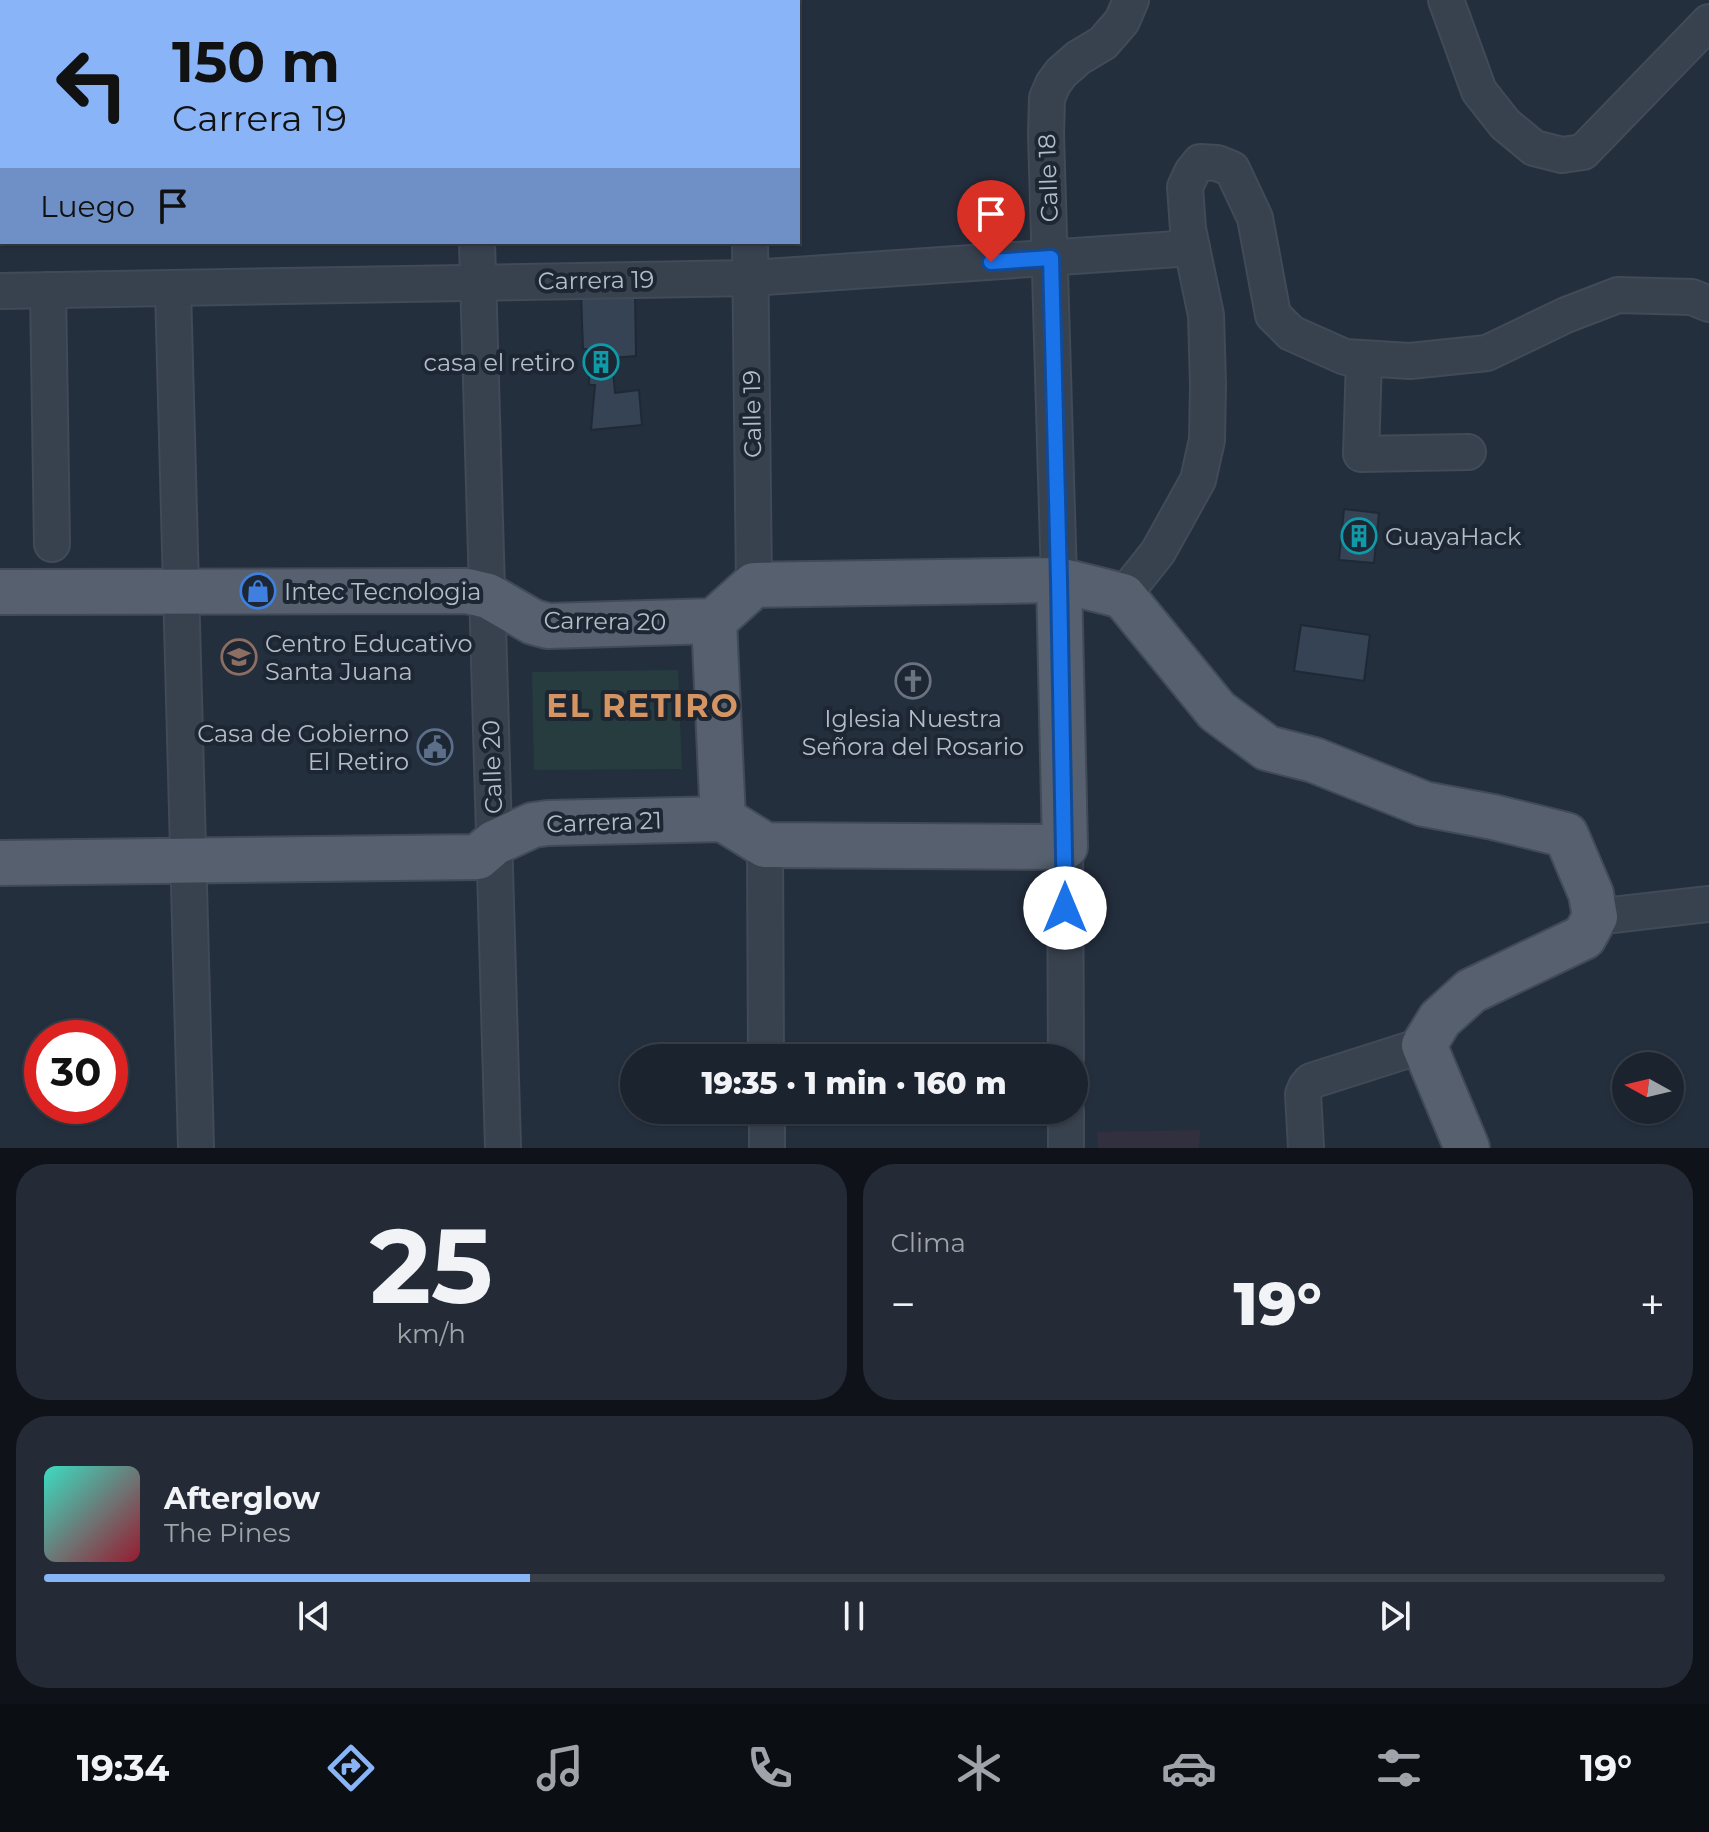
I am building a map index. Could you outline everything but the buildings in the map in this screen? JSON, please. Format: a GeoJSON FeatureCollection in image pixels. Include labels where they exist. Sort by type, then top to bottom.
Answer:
{"type":"FeatureCollection","features":[{"type":"Feature","properties":{"kind":"main road"},"geometry":{"type":"LineString","coordinates":[[1065,847],[765,845],[723,819],[714,621],[754,585],[1059,580],[1123,596],[1217,711],[1267,748],[1314,760],[1424,804],[1566,835],[1591,894],[1595,917],[1584,937],[1471,991],[1440,1019],[1424,1045],[1467,1148]]}},
{"type":"Feature","properties":{"kind":"main road","name":"Calle 18"},"geometry":{"type":"LineString","coordinates":[[1059,580],[1065,847]]}},
{"type":"Feature","properties":{"kind":"main road","name":"Carrera 20"},"geometry":{"type":"LineString","coordinates":[[0,592],[467,591],[488,596],[533,622],[548,626],[714,621]]}},
{"type":"Feature","properties":{"kind":"main road","name":"Carrera 21"},"geometry":{"type":"LineString","coordinates":[[0,863],[478,857],[494,843],[533,825],[723,819]]}},
{"type":"Feature","properties":{"kind":"street","name":"Calle 18"},"geometry":{"type":"LineString","coordinates":[[1059,580],[1047,98],[1061,73],[1103,43],[1122,21],[1131,0]]}},
{"type":"Feature","properties":{"kind":"street"},"geometry":{"type":"LineString","coordinates":[[1446,0],[1479,91],[1505,124],[1534,148],[1562,155],[1583,152],[1709,22]]}},
{"type":"Feature","properties":{"kind":"street"},"geometry":{"type":"LineString","coordinates":[[1699,0],[1709,6]]}},
{"type":"Feature","properties":{"kind":"street"},"geometry":{"type":"LineString","coordinates":[[1123,596],[1158,552],[1198,480],[1207,440],[1206,315],[1188,229],[1185,187],[1200,162],[1217,163],[1232,169],[1255,218],[1273,315],[1291,333],[1345,357],[1410,361],[1487,353],[1566,315],[1618,295],[1692,297],[1709,304]]}},
{"type":"Feature","properties":{"kind":"street","name":"Calle 20"},"geometry":{"type":"LineString","coordinates":[[477,244],[503,1148]]}},
{"type":"Feature","properties":{"kind":"street","name":"Calle 19"},"geometry":{"type":"LineString","coordinates":[[750,244],[754,585]]}},
{"type":"Feature","properties":{"kind":"street","name":"Carrera 19"},"geometry":{"type":"LineString","coordinates":[[0,291],[751,278],[1192,248]]}},
{"type":"Feature","properties":{"kind":"street"},"geometry":{"type":"LineString","coordinates":[[173,288],[196,1148]]}},
{"type":"Feature","properties":{"kind":"street"},"geometry":{"type":"LineString","coordinates":[[48,290],[52,544]]}},
{"type":"Feature","properties":{"kind":"street"},"geometry":{"type":"LineString","coordinates":[[1364,359],[1361,454],[1468,452]]}},
{"type":"Feature","properties":{"kind":"street"},"geometry":{"type":"LineString","coordinates":[[765,845],[766,1044]]}},
{"type":"Feature","properties":{"kind":"street","name":"Calle 18"},"geometry":{"type":"LineString","coordinates":[[1065,847],[1066,1044]]}},
{"type":"Feature","properties":{"kind":"street"},"geometry":{"type":"LineString","coordinates":[[1595,917],[1709,904]]}},
{"type":"Feature","properties":{"kind":"street"},"geometry":{"type":"LineString","coordinates":[[1306,1148],[1303,1094],[1311,1081],[1424,1045]]}},
{"type":"Feature","properties":{"kind":"street"},"geometry":{"type":"LineString","coordinates":[[767,1124],[767,1148]]}},
{"type":"Feature","properties":{"kind":"street"},"geometry":{"type":"LineString","coordinates":[[1066,1124],[1066,1148]]}},
{"type":"Feature","properties":{"kind":"shaded area"},"geometry":{"type":"Polygon","coordinates":[[[1200,1130],[1199,1148],[1098,1148],[1097,1132],[1200,1130]]]}},
{"type":"Feature","properties":{"kind":"green space"},"geometry":{"type":"Polygon","coordinates":[[[678,670],[682,769],[534,770],[532,672],[678,670]]]}},
{"type":"Feature","properties":{"kind":"place","name":"casa el retiro"},"geometry":{"type":"Point","coordinates":[601,362]}},
{"type":"Feature","properties":{"kind":"place","name":"GuayaHack"},"geometry":{"type":"Point","coordinates":[1359,536]}},
{"type":"Feature","properties":{"kind":"place","name":"Intec Tecnologia"},"geometry":{"type":"Point","coordinates":[258,591]}},
{"type":"Feature","properties":{"kind":"place","name":"Centro Educativo Santa Juana"},"geometry":{"type":"Point","coordinates":[239,657]}},
{"type":"Feature","properties":{"kind":"place","name":"Iglesia Nuestra Señora del Rosario"},"geometry":{"type":"Point","coordinates":[913,681]}},
{"type":"Feature","properties":{"kind":"place","name":"Casa de Gobierno El Retiro"},"geometry":{"type":"Point","coordinates":[435,747]}},
{"type":"Feature","properties":{"kind":"district","name":"EL RETIRO"},"geometry":{"type":"Point","coordinates":[643,705]}},
{"type":"Feature","properties":{"kind":"route"},"geometry":{"type":"LineString","coordinates":[[991,262],[1051,258],[1065,908]]}}]}
